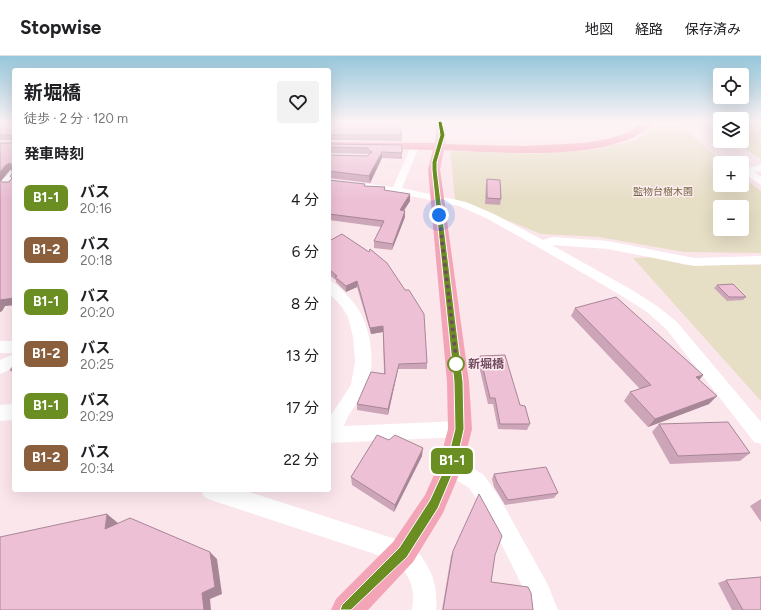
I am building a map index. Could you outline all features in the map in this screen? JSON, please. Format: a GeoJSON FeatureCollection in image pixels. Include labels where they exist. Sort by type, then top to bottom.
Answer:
{"type":"FeatureCollection","features":[{"type":"Feature","properties":{"kind":"main road"},"geometry":{"type":"LineString","coordinates":[[347,610],[403,552],[434,504],[451,465],[460,429],[458,382],[434,170],[439,148]]}},
{"type":"Feature","properties":{"kind":"main road"},"geometry":{"type":"LineString","coordinates":[[462,148],[534,150],[562,148]]}},
{"type":"Feature","properties":{"kind":"street"},"geometry":{"type":"LineString","coordinates":[[396,190],[415,148]]}},
{"type":"Feature","properties":{"kind":"street"},"geometry":{"type":"LineString","coordinates":[[761,168],[749,170],[750,174],[761,182]]}},
{"type":"Feature","properties":{"kind":"street"},"geometry":{"type":"LineString","coordinates":[[5,187],[6,182],[12,175]]}},
{"type":"Feature","properties":{"kind":"street"},"geometry":{"type":"LineString","coordinates":[[331,182],[396,190],[462,204],[490,216],[542,244],[652,309],[672,326],[761,436]]}},
{"type":"Feature","properties":{"kind":"street"},"geometry":{"type":"LineString","coordinates":[[542,244],[553,241],[608,245],[694,262],[761,260]]}},
{"type":"Feature","properties":{"kind":"street"},"geometry":{"type":"LineString","coordinates":[[331,287],[353,311],[362,343],[364,365],[359,387],[350,398],[331,433]]}},
{"type":"Feature","properties":{"kind":"street"},"geometry":{"type":"LineString","coordinates":[[0,347],[12,346]]}},
{"type":"Feature","properties":{"kind":"street"},"geometry":{"type":"LineString","coordinates":[[0,368],[12,361]]}},
{"type":"Feature","properties":{"kind":"street"},"geometry":{"type":"LineString","coordinates":[[0,413],[12,412]]}},
{"type":"Feature","properties":{"kind":"street"},"geometry":{"type":"LineString","coordinates":[[331,436],[460,429]]}},
{"type":"Feature","properties":{"kind":"street"},"geometry":{"type":"LineString","coordinates":[[451,465],[476,481],[491,502],[546,610]]}},
{"type":"Feature","properties":{"kind":"street"},"geometry":{"type":"LineString","coordinates":[[217,492],[403,552],[416,566],[424,584],[424,610]]}},
{"type":"Feature","properties":{"kind":"green space","name":"監物台樹木園"},"geometry":{"type":"Polygon","coordinates":[[[601,148],[706,148],[715,156],[713,156],[713,192],[749,192],[749,182],[761,191],[761,253],[684,252],[599,237],[541,234],[455,199],[450,151],[533,154],[601,148]]]}},
{"type":"Feature","properties":{"kind":"green space"},"geometry":{"type":"Polygon","coordinates":[[[744,148],[749,148],[761,148],[761,159],[744,148]]]}},
{"type":"Feature","properties":{"kind":"green space"},"geometry":{"type":"Polygon","coordinates":[[[654,257],[686,265],[761,265],[761,401],[633,258],[654,257]]]}},
{"type":"Feature","properties":{"kind":"building"},"geometry":{"type":"Polygon","coordinates":[[[0,148],[12,148],[12,165],[10,163],[6,165],[0,172],[0,148]]]}},
{"type":"Feature","properties":{"kind":"building"},"geometry":{"type":"Polygon","coordinates":[[[361,148],[402,148],[402,153],[382,152],[369,176],[331,171],[331,155],[367,156],[372,152],[367,148],[361,148]]]}},
{"type":"Feature","properties":{"kind":"building"},"geometry":{"type":"Polygon","coordinates":[[[12,178],[12,298],[0,300],[0,180],[2,182],[9,182],[12,178]]]}},
{"type":"Feature","properties":{"kind":"building"},"geometry":{"type":"Polygon","coordinates":[[[487,179],[500,180],[501,199],[487,198],[487,179]]]}},
{"type":"Feature","properties":{"kind":"building"},"geometry":{"type":"Polygon","coordinates":[[[331,180],[365,184],[364,186],[385,187],[384,190],[410,194],[400,210],[405,211],[393,244],[374,241],[384,221],[331,214],[331,180]]]}},
{"type":"Feature","properties":{"kind":"building"},"geometry":{"type":"Polygon","coordinates":[[[342,234],[369,252],[370,249],[387,263],[405,290],[409,290],[424,314],[427,363],[399,364],[388,409],[357,404],[371,372],[385,374],[383,326],[370,328],[357,281],[346,286],[335,277],[337,276],[331,271],[331,240],[342,234]]]}},
{"type":"Feature","properties":{"kind":"building"},"geometry":{"type":"Polygon","coordinates":[[[733,284],[746,297],[729,297],[717,285],[733,284]]]}},
{"type":"Feature","properties":{"kind":"building"},"geometry":{"type":"Polygon","coordinates":[[[616,297],[703,375],[696,377],[717,396],[655,419],[630,392],[651,385],[575,308],[616,297]]]}},
{"type":"Feature","properties":{"kind":"building"},"geometry":{"type":"Polygon","coordinates":[[[505,355],[520,405],[525,406],[530,424],[500,424],[495,398],[490,398],[480,356],[505,355]]]}},
{"type":"Feature","properties":{"kind":"building"},"geometry":{"type":"Polygon","coordinates":[[[728,422],[750,453],[678,456],[659,424],[728,422]]]}},
{"type":"Feature","properties":{"kind":"building"},"geometry":{"type":"Polygon","coordinates":[[[377,435],[389,440],[395,435],[423,448],[395,505],[351,477],[377,435]]]}},
{"type":"Feature","properties":{"kind":"building"},"geometry":{"type":"Polygon","coordinates":[[[546,467],[558,493],[508,500],[494,474],[546,467]]]}},
{"type":"Feature","properties":{"kind":"building"},"geometry":{"type":"Polygon","coordinates":[[[479,494],[502,536],[495,555],[491,582],[528,587],[531,593],[533,610],[443,610],[453,551],[479,494]]]}},
{"type":"Feature","properties":{"kind":"building"},"geometry":{"type":"Polygon","coordinates":[[[107,514],[105,529],[130,518],[210,552],[215,587],[202,593],[204,610],[0,610],[0,537],[107,514]]]}},
{"type":"Feature","properties":{"kind":"building"},"geometry":{"type":"Polygon","coordinates":[[[761,577],[761,610],[743,610],[726,580],[761,577]]]}},
{"type":"Feature","properties":{"kind":"bus line","name":"B1-1"},"geometry":{"type":"LineString","coordinates":[[347,610],[403,552],[434,504],[451,465],[460,429],[458,382],[434,170],[439,148]]}},
{"type":"Feature","properties":{"kind":"place","name":"新堀橋"},"geometry":{"type":"Point","coordinates":[456,364]}},
{"type":"Feature","properties":{"kind":"route"},"geometry":{"type":"LineString","coordinates":[[439,215],[457,366],[456,364]]}}]}
